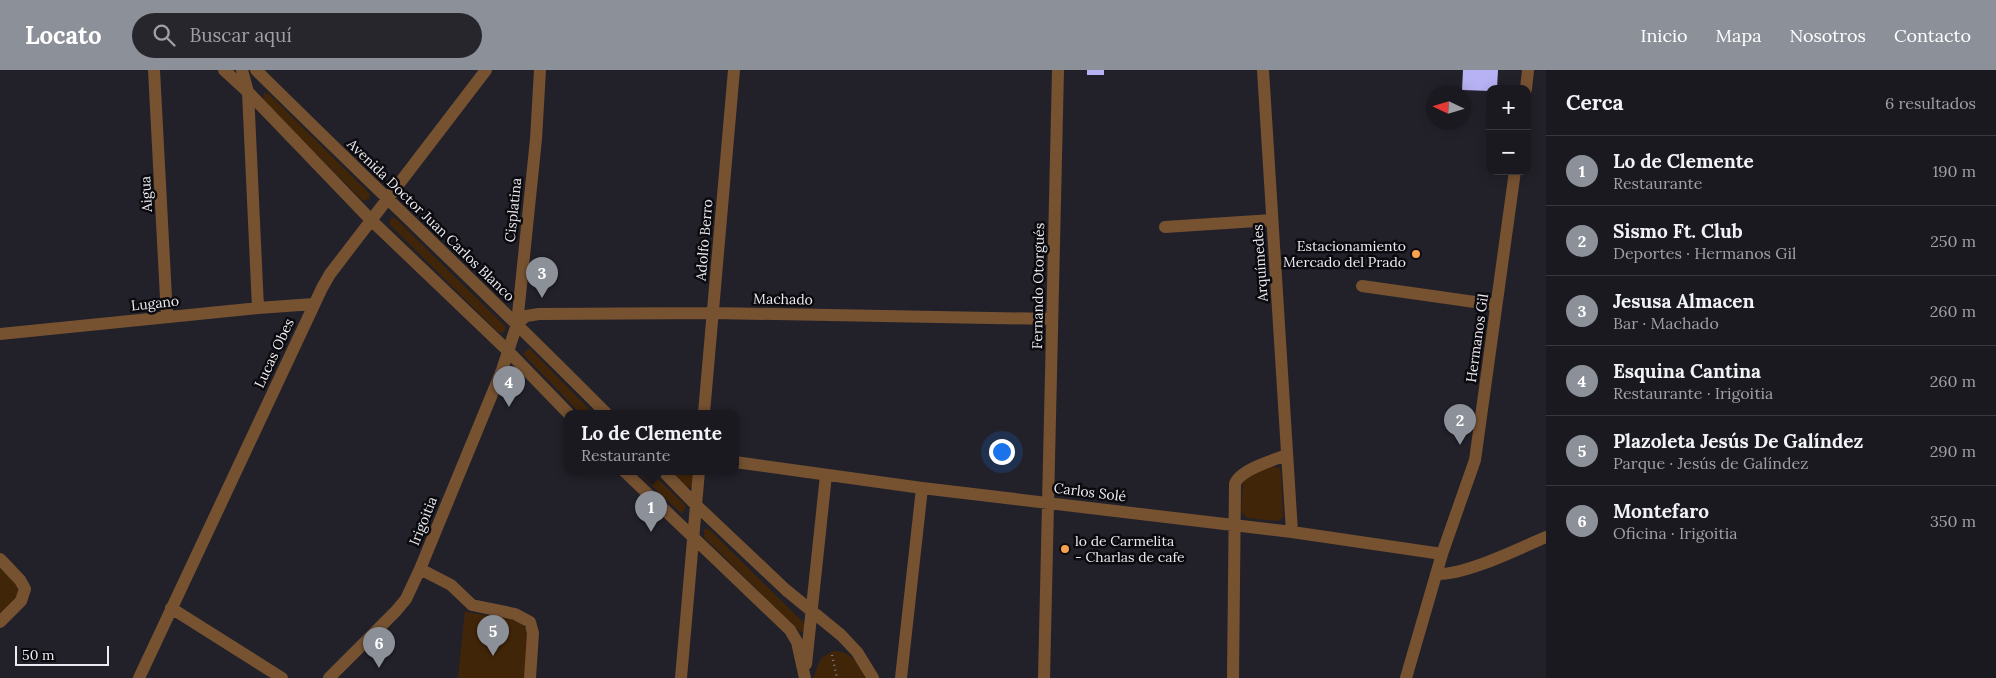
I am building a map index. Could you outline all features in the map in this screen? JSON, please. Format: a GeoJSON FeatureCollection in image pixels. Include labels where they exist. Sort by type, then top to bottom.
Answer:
{"type":"FeatureCollection","features":[{"type":"Feature","properties":{"kind":"street","name":"Aigua"},"geometry":{"type":"LineString","coordinates":[[154,70],[167,317]]}},
{"type":"Feature","properties":{"kind":"street"},"geometry":{"type":"LineString","coordinates":[[224,70],[248,92],[371,220],[508,351],[565,410]]}},
{"type":"Feature","properties":{"kind":"street"},"geometry":{"type":"LineString","coordinates":[[242,70],[248,92],[258,308]]}},
{"type":"Feature","properties":{"kind":"street","name":"Avenida Doctor Juan Carlos Blanco"},"geometry":{"type":"LineString","coordinates":[[256,70],[603,410]]}},
{"type":"Feature","properties":{"kind":"street","name":"Lucas Obes"},"geometry":{"type":"LineString","coordinates":[[139,678],[314,304],[330,274],[486,70]]}},
{"type":"Feature","properties":{"kind":"street","name":"Cisplatina"},"geometry":{"type":"LineString","coordinates":[[508,351],[517,324],[536,139],[540,70]]}},
{"type":"Feature","properties":{"kind":"street","name":"Adolfo Berro"},"geometry":{"type":"LineString","coordinates":[[704,410],[734,70]]}},
{"type":"Feature","properties":{"kind":"street","name":"Fernando Otorgués"},"geometry":{"type":"LineString","coordinates":[[1044,678],[1058,70]]}},
{"type":"Feature","properties":{"kind":"street","name":"Arquímedes"},"geometry":{"type":"LineString","coordinates":[[1263,70],[1292,532]]}},
{"type":"Feature","properties":{"kind":"street"},"geometry":{"type":"LineString","coordinates":[[1526,85],[1528,70]]}},
{"type":"Feature","properties":{"kind":"street","name":"Hermanos Gil"},"geometry":{"type":"LineString","coordinates":[[1406,678],[1442,554],[1475,460],[1514,175]]}},
{"type":"Feature","properties":{"kind":"street"},"geometry":{"type":"LineString","coordinates":[[1165,227],[1272,220]]}},
{"type":"Feature","properties":{"kind":"street"},"geometry":{"type":"LineString","coordinates":[[1362,286],[1496,305]]}},
{"type":"Feature","properties":{"kind":"street","name":"Lugano"},"geometry":{"type":"LineString","coordinates":[[0,334],[314,304]]}},
{"type":"Feature","properties":{"kind":"street","name":"Machado"},"geometry":{"type":"LineString","coordinates":[[517,324],[526,316],[539,314],[713,313],[1052,319]]}},
{"type":"Feature","properties":{"kind":"street","name":"Irigoitia"},"geometry":{"type":"LineString","coordinates":[[329,678],[406,599],[420,569],[508,351]]}},
{"type":"Feature","properties":{"kind":"street"},"geometry":{"type":"LineString","coordinates":[[1233,678],[1236,480],[1243,473],[1287,455]]}},
{"type":"Feature","properties":{"kind":"street","name":"Carlos Solé"},"geometry":{"type":"LineString","coordinates":[[739,463],[922,488],[1292,532],[1442,554]]}},
{"type":"Feature","properties":{"kind":"street"},"geometry":{"type":"LineString","coordinates":[[628,475],[790,630],[797,642],[805,676]]}},
{"type":"Feature","properties":{"kind":"street"},"geometry":{"type":"LineString","coordinates":[[667,475],[786,590],[841,635],[856,652],[873,678]]}},
{"type":"Feature","properties":{"kind":"street"},"geometry":{"type":"LineString","coordinates":[[682,678],[699,475]]}},
{"type":"Feature","properties":{"kind":"street"},"geometry":{"type":"LineString","coordinates":[[805,676],[826,475]]}},
{"type":"Feature","properties":{"kind":"street"},"geometry":{"type":"LineString","coordinates":[[901,678],[922,488]]}},
{"type":"Feature","properties":{"kind":"street"},"geometry":{"type":"LineString","coordinates":[[1436,574],[1449,574],[1466,570],[1546,538]]}},
{"type":"Feature","properties":{"kind":"street"},"geometry":{"type":"LineString","coordinates":[[0,559],[24,585],[25,592],[21,601],[0,622]]}},
{"type":"Feature","properties":{"kind":"street"},"geometry":{"type":"LineString","coordinates":[[420,569],[451,585],[472,605],[515,614],[530,622],[533,633],[530,678]]}},
{"type":"Feature","properties":{"kind":"street"},"geometry":{"type":"LineString","coordinates":[[171,608],[282,678]]}},
{"type":"Feature","properties":{"kind":"path"},"geometry":{"type":"LineString","coordinates":[[832,655],[837,678]]}},
{"type":"Feature","properties":{"kind":"shaded area"},"geometry":{"type":"Polygon","coordinates":[[[264,93],[269,94],[370,194],[369,199],[363,201],[263,101],[264,93]]]}},
{"type":"Feature","properties":{"kind":"shaded area"},"geometry":{"type":"Polygon","coordinates":[[[391,218],[395,218],[505,326],[504,332],[499,333],[389,224],[391,218]]]}},
{"type":"Feature","properties":{"kind":"shaded area"},"geometry":{"type":"Polygon","coordinates":[[[529,348],[590,410],[577,410],[523,354],[529,348]]]}},
{"type":"Feature","properties":{"kind":"shaded area"},"geometry":{"type":"Polygon","coordinates":[[[1271,466],[1280,468],[1281,472],[1283,517],[1278,521],[1247,518],[1241,511],[1243,482],[1245,478],[1271,466]]]}},
{"type":"Feature","properties":{"kind":"shaded area"},"geometry":{"type":"Polygon","coordinates":[[[640,475],[654,475],[686,506],[682,514],[640,475]]]}},
{"type":"Feature","properties":{"kind":"shaded area"},"geometry":{"type":"Polygon","coordinates":[[[676,475],[694,475],[694,486],[691,488],[687,487],[676,475]]]}},
{"type":"Feature","properties":{"kind":"shaded area"},"geometry":{"type":"Polygon","coordinates":[[[704,529],[709,529],[805,624],[804,631],[800,632],[704,537],[704,529]]]}},
{"type":"Feature","properties":{"kind":"shaded area"},"geometry":{"type":"Polygon","coordinates":[[[0,568],[15,583],[19,592],[16,599],[0,614],[0,568]]]}},
{"type":"Feature","properties":{"kind":"shaded area"},"geometry":{"type":"Polygon","coordinates":[[[465,611],[501,617],[519,623],[525,628],[528,645],[525,678],[458,678],[465,611]]]}},
{"type":"Feature","properties":{"kind":"shaded area"},"geometry":{"type":"Polygon","coordinates":[[[833,651],[845,653],[853,659],[866,678],[813,678],[821,658],[833,651]]]}},
{"type":"Feature","properties":{"kind":"building"},"geometry":{"type":"Polygon","coordinates":[[[1087,70],[1104,70],[1104,75],[1087,75],[1087,70]]]}},
{"type":"Feature","properties":{"kind":"building"},"geometry":{"type":"Polygon","coordinates":[[[1463,70],[1498,70],[1497,85],[1486,85],[1486,91],[1471,90],[1471,85],[1462,85],[1463,70]]]}},
{"type":"Feature","properties":{"kind":"place","name":"Estacionamiento Mercado del Prado"},"geometry":{"type":"Point","coordinates":[1416,254]}},
{"type":"Feature","properties":{"kind":"place","name":"Jesusa Almacen"},"geometry":{"type":"Point","coordinates":[542,298]}},
{"type":"Feature","properties":{"kind":"place","name":"Esquina Cantina"},"geometry":{"type":"Point","coordinates":[509,407]}},
{"type":"Feature","properties":{"kind":"place","name":"Sismo Ft. Club"},"geometry":{"type":"Point","coordinates":[1460,445]}},
{"type":"Feature","properties":{"kind":"place","name":"Lo de Clemente"},"geometry":{"type":"Point","coordinates":[651,532]}},
{"type":"Feature","properties":{"kind":"place","name":"lo de Carmelita - Charlas de cafe"},"geometry":{"type":"Point","coordinates":[1065,549]}},
{"type":"Feature","properties":{"kind":"place","name":"Plazoleta Jesús De Galíndez"},"geometry":{"type":"Point","coordinates":[493,656]}},
{"type":"Feature","properties":{"kind":"place","name":"Montefaro"},"geometry":{"type":"Point","coordinates":[379,668]}}]}
